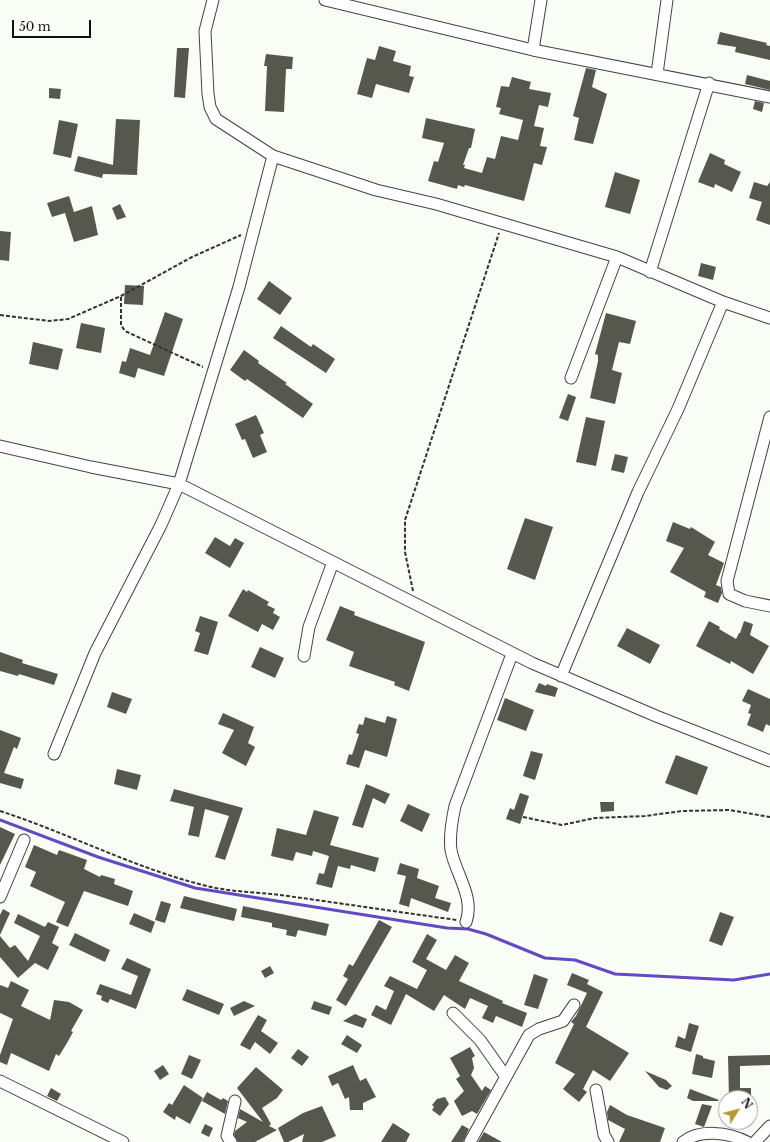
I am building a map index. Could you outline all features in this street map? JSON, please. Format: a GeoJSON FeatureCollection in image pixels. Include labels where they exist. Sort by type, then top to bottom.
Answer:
{"type":"FeatureCollection","features":[{"type":"Feature","properties":{"kind":"street"},"geometry":{"type":"LineString","coordinates":[[212,0],[205,31],[210,107],[216,119],[273,156],[376,190],[436,204],[616,257],[723,302],[770,318]]}},
{"type":"Feature","properties":{"kind":"street"},"geometry":{"type":"LineString","coordinates":[[324,0],[365,5],[534,50],[709,83],[770,97]]}},
{"type":"Feature","properties":{"kind":"street"},"geometry":{"type":"LineString","coordinates":[[534,50],[541,0]]}},
{"type":"Feature","properties":{"kind":"street"},"geometry":{"type":"LineString","coordinates":[[657,74],[667,0]]}},
{"type":"Feature","properties":{"kind":"street"},"geometry":{"type":"LineString","coordinates":[[650,272],[709,83]]}},
{"type":"Feature","properties":{"kind":"street"},"geometry":{"type":"LineString","coordinates":[[54,754],[95,653],[161,525],[179,484],[214,371],[255,228],[273,156]]}},
{"type":"Feature","properties":{"kind":"street"},"geometry":{"type":"LineString","coordinates":[[571,378],[616,257]]}},
{"type":"Feature","properties":{"kind":"street"},"geometry":{"type":"LineString","coordinates":[[561,676],[638,492],[678,409],[723,302]]}},
{"type":"Feature","properties":{"kind":"street"},"geometry":{"type":"LineString","coordinates":[[770,417],[727,581],[729,594],[745,602],[770,606]]}},
{"type":"Feature","properties":{"kind":"street"},"geometry":{"type":"LineString","coordinates":[[0,446],[91,467],[179,484],[512,654],[656,716],[770,761]]}},
{"type":"Feature","properties":{"kind":"street"},"geometry":{"type":"LineString","coordinates":[[304,656],[310,627],[333,562]]}},
{"type":"Feature","properties":{"kind":"street"},"geometry":{"type":"LineString","coordinates":[[466,922],[469,913],[466,897],[451,850],[455,806],[512,654]]}},
{"type":"Feature","properties":{"kind":"street"},"geometry":{"type":"LineString","coordinates":[[0,897],[24,840]]}},
{"type":"Feature","properties":{"kind":"street"},"geometry":{"type":"LineString","coordinates":[[470,1142],[529,1035],[539,1029],[563,1021],[574,1005]]}},
{"type":"Feature","properties":{"kind":"street"},"geometry":{"type":"LineString","coordinates":[[453,1013],[480,1040],[506,1077]]}},
{"type":"Feature","properties":{"kind":"street"},"geometry":{"type":"LineString","coordinates":[[0,1081],[123,1142]]}},
{"type":"Feature","properties":{"kind":"street"},"geometry":{"type":"LineString","coordinates":[[596,1090],[604,1135],[608,1142]]}},
{"type":"Feature","properties":{"kind":"street"},"geometry":{"type":"LineString","coordinates":[[230,1142],[227,1136],[235,1101]]}},
{"type":"Feature","properties":{"kind":"street"},"geometry":{"type":"LineString","coordinates":[[755,1142],[770,1126]]}},
{"type":"Feature","properties":{"kind":"street"},"geometry":{"type":"LineString","coordinates":[[683,1142],[703,1134],[728,1134],[747,1142]]}},
{"type":"Feature","properties":{"kind":"path"},"geometry":{"type":"LineString","coordinates":[[418,605],[405,552],[405,520],[502,224]]}},
{"type":"Feature","properties":{"kind":"path"},"geometry":{"type":"LineString","coordinates":[[0,315],[49,321],[68,319],[121,296],[192,257],[255,228]]}},
{"type":"Feature","properties":{"kind":"path"},"geometry":{"type":"LineString","coordinates":[[121,296],[121,325],[125,331],[214,371]]}},
{"type":"Feature","properties":{"kind":"path"},"geometry":{"type":"LineString","coordinates":[[523,817],[562,825],[595,818],[645,816],[698,811],[729,810],[770,817]]}},
{"type":"Feature","properties":{"kind":"path"},"geometry":{"type":"LineString","coordinates":[[0,811],[33,822],[96,848],[159,871],[212,887],[278,894],[466,922]]}},
{"type":"Feature","properties":{"kind":"building"},"geometry":{"type":"Polygon","coordinates":[[[720,32],[767,43],[766,45],[770,46],[770,60],[735,52],[736,47],[717,44],[720,32]]]}},
{"type":"Feature","properties":{"kind":"building"},"geometry":{"type":"Polygon","coordinates":[[[379,46],[396,51],[393,61],[411,66],[409,76],[414,77],[409,93],[376,84],[372,98],[357,94],[367,58],[375,60],[379,46]]]}},
{"type":"Feature","properties":{"kind":"building"},"geometry":{"type":"Polygon","coordinates":[[[177,48],[189,48],[185,98],[174,97],[177,48]]]}},
{"type":"Feature","properties":{"kind":"building"},"geometry":{"type":"Polygon","coordinates":[[[266,54],[293,57],[292,69],[286,69],[284,112],[265,111],[267,66],[264,66],[266,54]]]}},
{"type":"Feature","properties":{"kind":"building"},"geometry":{"type":"Polygon","coordinates":[[[586,68],[596,70],[592,87],[607,94],[593,144],[574,140],[579,118],[573,116],[586,68]]]}},
{"type":"Feature","properties":{"kind":"building"},"geometry":{"type":"Polygon","coordinates":[[[747,75],[770,81],[770,90],[745,84],[747,75]]]}},
{"type":"Feature","properties":{"kind":"building"},"geometry":{"type":"Polygon","coordinates":[[[512,77],[531,82],[529,89],[551,93],[548,107],[539,105],[534,126],[544,128],[540,146],[547,147],[542,165],[534,163],[524,201],[465,185],[464,187],[458,185],[457,189],[428,181],[434,161],[438,162],[444,143],[422,138],[426,118],[475,129],[471,148],[469,148],[463,165],[465,165],[464,168],[482,173],[487,157],[495,159],[501,136],[518,140],[523,120],[499,114],[501,108],[496,107],[501,86],[509,87],[512,77]]]}},
{"type":"Feature","properties":{"kind":"building"},"geometry":{"type":"Polygon","coordinates":[[[49,88],[61,89],[60,99],[49,98],[49,88]]]}},
{"type":"Feature","properties":{"kind":"building"},"geometry":{"type":"Polygon","coordinates":[[[755,101],[764,103],[762,112],[753,109],[755,101]]]}},
{"type":"Feature","properties":{"kind":"building"},"geometry":{"type":"Polygon","coordinates":[[[116,119],[140,120],[137,175],[103,174],[102,178],[74,171],[78,156],[113,165],[116,119]]]}},
{"type":"Feature","properties":{"kind":"building"},"geometry":{"type":"Polygon","coordinates":[[[59,120],[78,124],[71,158],[53,154],[59,120]]]}},
{"type":"Feature","properties":{"kind":"building"},"geometry":{"type":"Polygon","coordinates":[[[710,153],[725,160],[724,164],[741,172],[732,192],[715,184],[714,188],[698,182],[710,153]]]}},
{"type":"Feature","properties":{"kind":"building"},"geometry":{"type":"Polygon","coordinates":[[[615,172],[640,180],[630,214],[605,207],[615,172]]]}},
{"type":"Feature","properties":{"kind":"building"},"geometry":{"type":"Polygon","coordinates":[[[754,182],[767,186],[770,182],[770,225],[756,220],[762,202],[749,198],[754,182]]]}},
{"type":"Feature","properties":{"kind":"building"},"geometry":{"type":"Polygon","coordinates":[[[69,196],[74,212],[92,206],[98,235],[74,242],[65,213],[52,217],[47,203],[69,196]]]}},
{"type":"Feature","properties":{"kind":"building"},"geometry":{"type":"Polygon","coordinates":[[[120,204],[126,217],[117,220],[112,208],[120,204]]]}},
{"type":"Feature","properties":{"kind":"building"},"geometry":{"type":"Polygon","coordinates":[[[0,231],[11,232],[9,261],[0,260],[0,231]]]}},
{"type":"Feature","properties":{"kind":"building"},"geometry":{"type":"Polygon","coordinates":[[[701,263],[716,267],[713,280],[698,276],[701,263]]]}},
{"type":"Feature","properties":{"kind":"building"},"geometry":{"type":"Polygon","coordinates":[[[269,281],[292,298],[280,315],[257,299],[269,281]]]}},
{"type":"Feature","properties":{"kind":"building"},"geometry":{"type":"Polygon","coordinates":[[[125,285],[144,286],[143,305],[124,304],[125,285]]]}},
{"type":"Feature","properties":{"kind":"building"},"geometry":{"type":"Polygon","coordinates":[[[165,312],[183,319],[164,376],[138,368],[135,378],[119,373],[122,361],[126,362],[130,348],[150,355],[165,312]]]}},
{"type":"Feature","properties":{"kind":"building"},"geometry":{"type":"Polygon","coordinates":[[[606,313],[636,321],[630,344],[619,342],[612,370],[622,373],[615,404],[590,398],[598,361],[598,355],[595,354],[606,313]]]}},
{"type":"Feature","properties":{"kind":"building"},"geometry":{"type":"Polygon","coordinates":[[[81,323],[105,328],[101,353],[76,348],[81,323]]]}},
{"type":"Feature","properties":{"kind":"building"},"geometry":{"type":"Polygon","coordinates":[[[281,326],[311,347],[313,344],[335,359],[326,373],[273,338],[281,326]]]}},
{"type":"Feature","properties":{"kind":"building"},"geometry":{"type":"Polygon","coordinates":[[[33,342],[63,349],[58,370],[29,364],[33,342]]]}},
{"type":"Feature","properties":{"kind":"building"},"geometry":{"type":"Polygon","coordinates":[[[244,350],[259,361],[258,363],[287,383],[285,384],[313,404],[303,418],[247,379],[245,381],[230,370],[244,350]]]}},
{"type":"Feature","properties":{"kind":"building"},"geometry":{"type":"Polygon","coordinates":[[[568,394],[576,397],[568,421],[559,418],[568,394]]]}},
{"type":"Feature","properties":{"kind":"building"},"geometry":{"type":"Polygon","coordinates":[[[256,415],[264,433],[260,435],[267,452],[253,458],[245,439],[242,440],[235,424],[256,415]]]}},
{"type":"Feature","properties":{"kind":"building"},"geometry":{"type":"Polygon","coordinates":[[[586,417],[605,421],[596,466],[576,462],[586,417]]]}},
{"type":"Feature","properties":{"kind":"building"},"geometry":{"type":"Polygon","coordinates":[[[615,454],[628,457],[624,473],[611,470],[615,454]]]}},
{"type":"Feature","properties":{"kind":"building"},"geometry":{"type":"Polygon","coordinates":[[[525,518],[553,527],[535,580],[507,569],[525,518]]]}},
{"type":"Feature","properties":{"kind":"building"},"geometry":{"type":"Polygon","coordinates":[[[673,522],[690,529],[691,527],[715,542],[708,555],[724,563],[716,585],[721,587],[722,593],[718,603],[704,597],[706,592],[670,572],[684,548],[666,541],[673,522]]]}},
{"type":"Feature","properties":{"kind":"building"},"geometry":{"type":"Polygon","coordinates":[[[215,537],[230,546],[235,538],[244,543],[230,568],[205,553],[215,537]]]}},
{"type":"Feature","properties":{"kind":"building"},"geometry":{"type":"Polygon","coordinates":[[[243,589],[247,592],[248,590],[269,602],[267,605],[275,609],[273,613],[280,617],[273,630],[262,624],[258,632],[228,616],[243,589]]]}},
{"type":"Feature","properties":{"kind":"building"},"geometry":{"type":"Polygon","coordinates":[[[340,606],[355,612],[354,615],[425,642],[409,691],[394,685],[395,682],[349,666],[354,652],[326,640],[340,606]]]}},
{"type":"Feature","properties":{"kind":"building"},"geometry":{"type":"Polygon","coordinates":[[[200,616],[218,622],[208,655],[194,651],[200,633],[195,631],[200,616]]]}},
{"type":"Feature","properties":{"kind":"building"},"geometry":{"type":"Polygon","coordinates":[[[709,621],[736,639],[740,633],[744,621],[753,624],[750,635],[769,646],[753,674],[731,661],[730,664],[696,646],[709,621]]]}},
{"type":"Feature","properties":{"kind":"building"},"geometry":{"type":"Polygon","coordinates":[[[627,628],[660,645],[650,664],[617,646],[627,628]]]}},
{"type":"Feature","properties":{"kind":"building"},"geometry":{"type":"Polygon","coordinates":[[[260,647],[284,658],[275,678],[251,667],[260,647]]]}},
{"type":"Feature","properties":{"kind":"building"},"geometry":{"type":"Polygon","coordinates":[[[0,652],[23,660],[22,663],[58,674],[54,685],[19,674],[18,676],[0,671],[0,652]]]}},
{"type":"Feature","properties":{"kind":"building"},"geometry":{"type":"Polygon","coordinates":[[[539,683],[558,688],[555,697],[535,692],[539,683]]]}},
{"type":"Feature","properties":{"kind":"building"},"geometry":{"type":"Polygon","coordinates":[[[748,689],[770,699],[770,726],[766,724],[763,732],[747,725],[751,714],[748,713],[751,705],[742,701],[748,689]]]}},
{"type":"Feature","properties":{"kind":"building"},"geometry":{"type":"Polygon","coordinates":[[[112,692],[132,699],[126,714],[107,707],[112,692]]]}},
{"type":"Feature","properties":{"kind":"building"},"geometry":{"type":"Polygon","coordinates":[[[505,698],[534,710],[526,731],[497,720],[505,698]]]}},
{"type":"Feature","properties":{"kind":"building"},"geometry":{"type":"Polygon","coordinates":[[[223,713],[254,727],[248,743],[255,747],[246,766],[222,753],[234,730],[218,724],[223,713]]]}},
{"type":"Feature","properties":{"kind":"building"},"geometry":{"type":"Polygon","coordinates":[[[387,716],[397,719],[387,757],[365,750],[359,768],[346,764],[349,754],[352,755],[359,734],[356,733],[359,724],[363,725],[365,717],[385,723],[387,716]]]}},
{"type":"Feature","properties":{"kind":"building"},"geometry":{"type":"Polygon","coordinates":[[[0,730],[21,738],[17,749],[14,747],[4,773],[24,779],[21,789],[0,783],[0,730]]]}},
{"type":"Feature","properties":{"kind":"building"},"geometry":{"type":"Polygon","coordinates":[[[531,751],[543,754],[535,780],[523,776],[531,751]]]}},
{"type":"Feature","properties":{"kind":"building"},"geometry":{"type":"Polygon","coordinates":[[[676,755],[708,767],[697,795],[665,783],[676,755]]]}},
{"type":"Feature","properties":{"kind":"building"},"geometry":{"type":"Polygon","coordinates":[[[117,769],[141,775],[137,790],[114,784],[117,769]]]}},
{"type":"Feature","properties":{"kind":"building"},"geometry":{"type":"Polygon","coordinates":[[[366,784],[390,794],[385,804],[373,798],[363,828],[352,825],[366,784]]]}},
{"type":"Feature","properties":{"kind":"building"},"geometry":{"type":"Polygon","coordinates":[[[174,789],[243,808],[225,860],[215,857],[229,816],[205,809],[199,837],[188,835],[194,807],[170,801],[174,789]]]}},
{"type":"Feature","properties":{"kind":"building"},"geometry":{"type":"Polygon","coordinates":[[[520,793],[529,796],[520,824],[506,819],[510,808],[514,810],[520,793]]]}},
{"type":"Feature","properties":{"kind":"building"},"geometry":{"type":"Polygon","coordinates":[[[600,802],[614,802],[614,811],[601,812],[600,802]]]}},
{"type":"Feature","properties":{"kind":"building"},"geometry":{"type":"Polygon","coordinates":[[[408,804],[430,814],[422,832],[400,821],[408,804]]]}},
{"type":"Feature","properties":{"kind":"building"},"geometry":{"type":"Polygon","coordinates":[[[314,810],[339,817],[330,845],[379,858],[375,872],[351,865],[350,869],[338,866],[332,888],[316,884],[319,873],[324,874],[329,856],[313,851],[312,856],[296,852],[293,861],[271,856],[277,828],[306,835],[314,810]]]}},
{"type":"Feature","properties":{"kind":"building"},"geometry":{"type":"Polygon","coordinates":[[[0,827],[15,834],[0,865],[0,827]]]}},
{"type":"Feature","properties":{"kind":"building"},"geometry":{"type":"Polygon","coordinates":[[[34,845],[57,855],[59,850],[87,860],[84,869],[100,877],[101,875],[115,879],[114,884],[133,891],[128,906],[84,891],[68,927],[56,922],[65,902],[30,886],[36,872],[25,867],[34,845]]]}},
{"type":"Feature","properties":{"kind":"building"},"geometry":{"type":"Polygon","coordinates":[[[400,863],[419,869],[417,878],[439,886],[435,898],[451,903],[448,912],[411,898],[409,907],[399,904],[406,876],[397,874],[400,863]]]}},
{"type":"Feature","properties":{"kind":"building"},"geometry":{"type":"Polygon","coordinates":[[[184,896],[237,909],[234,921],[180,908],[184,896]]]}},
{"type":"Feature","properties":{"kind":"building"},"geometry":{"type":"Polygon","coordinates":[[[161,901],[171,904],[165,923],[155,920],[161,901]]]}},
{"type":"Feature","properties":{"kind":"building"},"geometry":{"type":"Polygon","coordinates":[[[243,906],[329,924],[326,936],[298,930],[296,937],[286,935],[287,930],[272,927],[272,923],[241,917],[243,906]]]}},
{"type":"Feature","properties":{"kind":"building"},"geometry":{"type":"Polygon","coordinates":[[[3,909],[10,913],[0,935],[0,915],[3,909]]]}},
{"type":"Feature","properties":{"kind":"building"},"geometry":{"type":"Polygon","coordinates":[[[720,912],[734,917],[722,946],[709,941],[720,912]]]}},
{"type":"Feature","properties":{"kind":"building"},"geometry":{"type":"Polygon","coordinates":[[[134,913],[155,922],[151,933],[129,924],[134,913]]]}},
{"type":"Feature","properties":{"kind":"building"},"geometry":{"type":"Polygon","coordinates":[[[18,914],[45,927],[48,922],[59,927],[52,943],[59,947],[48,970],[35,963],[18,978],[0,957],[0,936],[10,948],[15,945],[28,961],[40,936],[14,923],[18,914]]]}},
{"type":"Feature","properties":{"kind":"building"},"geometry":{"type":"Polygon","coordinates":[[[379,920],[392,927],[346,1006],[336,1000],[348,979],[343,976],[349,964],[353,966],[379,920]]]}},
{"type":"Feature","properties":{"kind":"building"},"geometry":{"type":"Polygon","coordinates":[[[75,933],[110,950],[105,962],[69,945],[75,933]]]}},
{"type":"Feature","properties":{"kind":"building"},"geometry":{"type":"Polygon","coordinates":[[[427,934],[437,940],[426,959],[446,970],[455,955],[469,963],[459,981],[503,1001],[502,1003],[527,1013],[522,1027],[496,1016],[493,1023],[482,1018],[488,1006],[470,998],[465,1009],[444,995],[434,1011],[406,994],[391,1025],[371,1015],[376,1005],[386,1010],[394,991],[384,986],[390,976],[417,989],[427,970],[412,962],[427,934]]]}},
{"type":"Feature","properties":{"kind":"building"},"geometry":{"type":"Polygon","coordinates":[[[127,958],[151,969],[136,1009],[110,999],[108,1003],[101,1000],[102,996],[96,994],[100,984],[131,995],[138,976],[121,969],[127,958]]]}},
{"type":"Feature","properties":{"kind":"building"},"geometry":{"type":"Polygon","coordinates":[[[270,966],[274,973],[265,978],[261,971],[270,966]]]}},
{"type":"Feature","properties":{"kind":"building"},"geometry":{"type":"Polygon","coordinates":[[[572,973],[589,980],[587,984],[603,992],[586,1027],[629,1053],[610,1081],[593,1070],[583,1089],[587,1092],[579,1102],[563,1089],[575,1074],[555,1063],[574,1024],[571,1022],[576,1016],[587,993],[567,985],[572,973]]]}},
{"type":"Feature","properties":{"kind":"building"},"geometry":{"type":"Polygon","coordinates":[[[534,974],[548,979],[538,1009],[524,1005],[534,974]]]}},
{"type":"Feature","properties":{"kind":"building"},"geometry":{"type":"Polygon","coordinates":[[[11,981],[29,990],[21,1006],[50,1020],[54,1000],[69,1002],[83,1010],[71,1031],[73,1032],[67,1043],[59,1056],[56,1054],[49,1071],[11,1053],[7,1065],[0,1062],[0,1055],[13,1019],[0,1013],[0,985],[8,988],[11,981]]]}},
{"type":"Feature","properties":{"kind":"building"},"geometry":{"type":"Polygon","coordinates":[[[187,989],[224,1004],[219,1015],[182,1000],[187,989]]]}},
{"type":"Feature","properties":{"kind":"building"},"geometry":{"type":"Polygon","coordinates":[[[244,1001],[255,1006],[234,1016],[230,1008],[244,1001]]]}},
{"type":"Feature","properties":{"kind":"building"},"geometry":{"type":"Polygon","coordinates":[[[314,1001],[332,1007],[329,1015],[311,1009],[314,1001]]]}},
{"type":"Feature","properties":{"kind":"building"},"geometry":{"type":"Polygon","coordinates":[[[355,1014],[367,1019],[363,1028],[343,1021],[355,1014]]]}},
{"type":"Feature","properties":{"kind":"building"},"geometry":{"type":"Polygon","coordinates":[[[258,1015],[267,1020],[261,1031],[278,1043],[270,1054],[255,1042],[250,1050],[240,1045],[258,1015]]]}},
{"type":"Feature","properties":{"kind":"building"},"geometry":{"type":"Polygon","coordinates":[[[689,1023],[699,1026],[691,1052],[675,1047],[678,1036],[685,1039],[689,1023]]]}},
{"type":"Feature","properties":{"kind":"building"},"geometry":{"type":"Polygon","coordinates":[[[347,1035],[362,1045],[357,1053],[341,1044],[347,1035]]]}},
{"type":"Feature","properties":{"kind":"building"},"geometry":{"type":"Polygon","coordinates":[[[470,1047],[475,1056],[472,1058],[474,1068],[471,1075],[482,1091],[485,1086],[491,1090],[477,1114],[472,1111],[462,1116],[454,1101],[464,1091],[456,1079],[460,1076],[450,1058],[470,1047]]]}},
{"type":"Feature","properties":{"kind":"building"},"geometry":{"type":"Polygon","coordinates":[[[298,1049],[309,1057],[302,1066],[291,1058],[298,1049]]]}},
{"type":"Feature","properties":{"kind":"building"},"geometry":{"type":"Polygon","coordinates":[[[696,1054],[703,1056],[703,1058],[715,1061],[712,1078],[692,1074],[696,1054]]]}},
{"type":"Feature","properties":{"kind":"building"},"geometry":{"type":"Polygon","coordinates":[[[189,1055],[201,1060],[192,1079],[181,1074],[189,1055]]]}},
{"type":"Feature","properties":{"kind":"building"},"geometry":{"type":"Polygon","coordinates":[[[770,1055],[770,1065],[740,1066],[740,1088],[751,1088],[751,1090],[729,1090],[728,1056],[770,1055]]]}},
{"type":"Feature","properties":{"kind":"building"},"geometry":{"type":"Polygon","coordinates":[[[163,1065],[169,1074],[160,1080],[154,1071],[163,1065]]]}},
{"type":"Feature","properties":{"kind":"building"},"geometry":{"type":"Polygon","coordinates":[[[353,1065],[360,1081],[366,1078],[376,1097],[363,1103],[363,1110],[350,1110],[349,1097],[345,1099],[338,1083],[332,1086],[328,1076],[353,1065]]]}},
{"type":"Feature","properties":{"kind":"building"},"geometry":{"type":"Polygon","coordinates":[[[256,1067],[283,1090],[277,1098],[262,1108],[271,1124],[269,1126],[277,1130],[255,1142],[238,1142],[234,1135],[235,1131],[247,1122],[238,1118],[240,1109],[263,1122],[237,1088],[256,1067]]]}},
{"type":"Feature","properties":{"kind":"building"},"geometry":{"type":"Polygon","coordinates":[[[645,1071],[666,1080],[672,1086],[667,1090],[659,1087],[645,1071]]]}},
{"type":"Feature","properties":{"kind":"building"},"geometry":{"type":"Polygon","coordinates":[[[184,1085],[203,1098],[190,1124],[176,1116],[175,1120],[163,1112],[169,1103],[172,1105],[184,1085]]]}},
{"type":"Feature","properties":{"kind":"building"},"geometry":{"type":"Polygon","coordinates":[[[51,1088],[61,1094],[57,1101],[47,1096],[51,1088]]]}},
{"type":"Feature","properties":{"kind":"building"},"geometry":{"type":"Polygon","coordinates":[[[690,1089],[718,1100],[718,1101],[693,1101],[687,1098],[690,1089]]]}},
{"type":"Feature","properties":{"kind":"building"},"geometry":{"type":"Polygon","coordinates":[[[207,1092],[221,1100],[223,1098],[228,1101],[225,1114],[202,1101],[207,1092]]]}},
{"type":"Feature","properties":{"kind":"building"},"geometry":{"type":"Polygon","coordinates":[[[445,1097],[449,1104],[440,1116],[432,1110],[434,1107],[432,1105],[437,1099],[445,1097]]]}},
{"type":"Feature","properties":{"kind":"building"},"geometry":{"type":"Polygon","coordinates":[[[702,1104],[712,1106],[704,1127],[695,1124],[702,1104]]]}},
{"type":"Feature","properties":{"kind":"building"},"geometry":{"type":"Polygon","coordinates":[[[610,1105],[627,1115],[665,1128],[660,1142],[619,1142],[625,1129],[608,1120],[607,1112],[610,1105]]]}},
{"type":"Feature","properties":{"kind":"building"},"geometry":{"type":"Polygon","coordinates":[[[322,1106],[336,1136],[322,1142],[302,1142],[304,1134],[288,1142],[284,1142],[278,1128],[303,1113],[322,1106]]]}},
{"type":"Feature","properties":{"kind":"building"},"geometry":{"type":"Polygon","coordinates":[[[393,1123],[410,1134],[406,1142],[381,1142],[393,1123]]]}},
{"type":"Feature","properties":{"kind":"building"},"geometry":{"type":"Polygon","coordinates":[[[205,1124],[213,1128],[209,1137],[201,1133],[205,1124]]]}},
{"type":"Feature","properties":{"kind":"building"},"geometry":{"type":"Polygon","coordinates":[[[462,1125],[469,1129],[463,1142],[451,1142],[462,1125]]]}},
{"type":"Feature","properties":{"kind":"building"},"geometry":{"type":"Polygon","coordinates":[[[484,1132],[502,1142],[478,1142],[484,1132]]]}},
{"type":"Feature","properties":{"kind":"waterway"},"geometry":{"type":"LineString","coordinates":[[0,820],[98,857],[195,888],[447,928],[468,929],[486,934],[545,958],[575,960],[615,974],[734,980],[770,974]]}}]}
